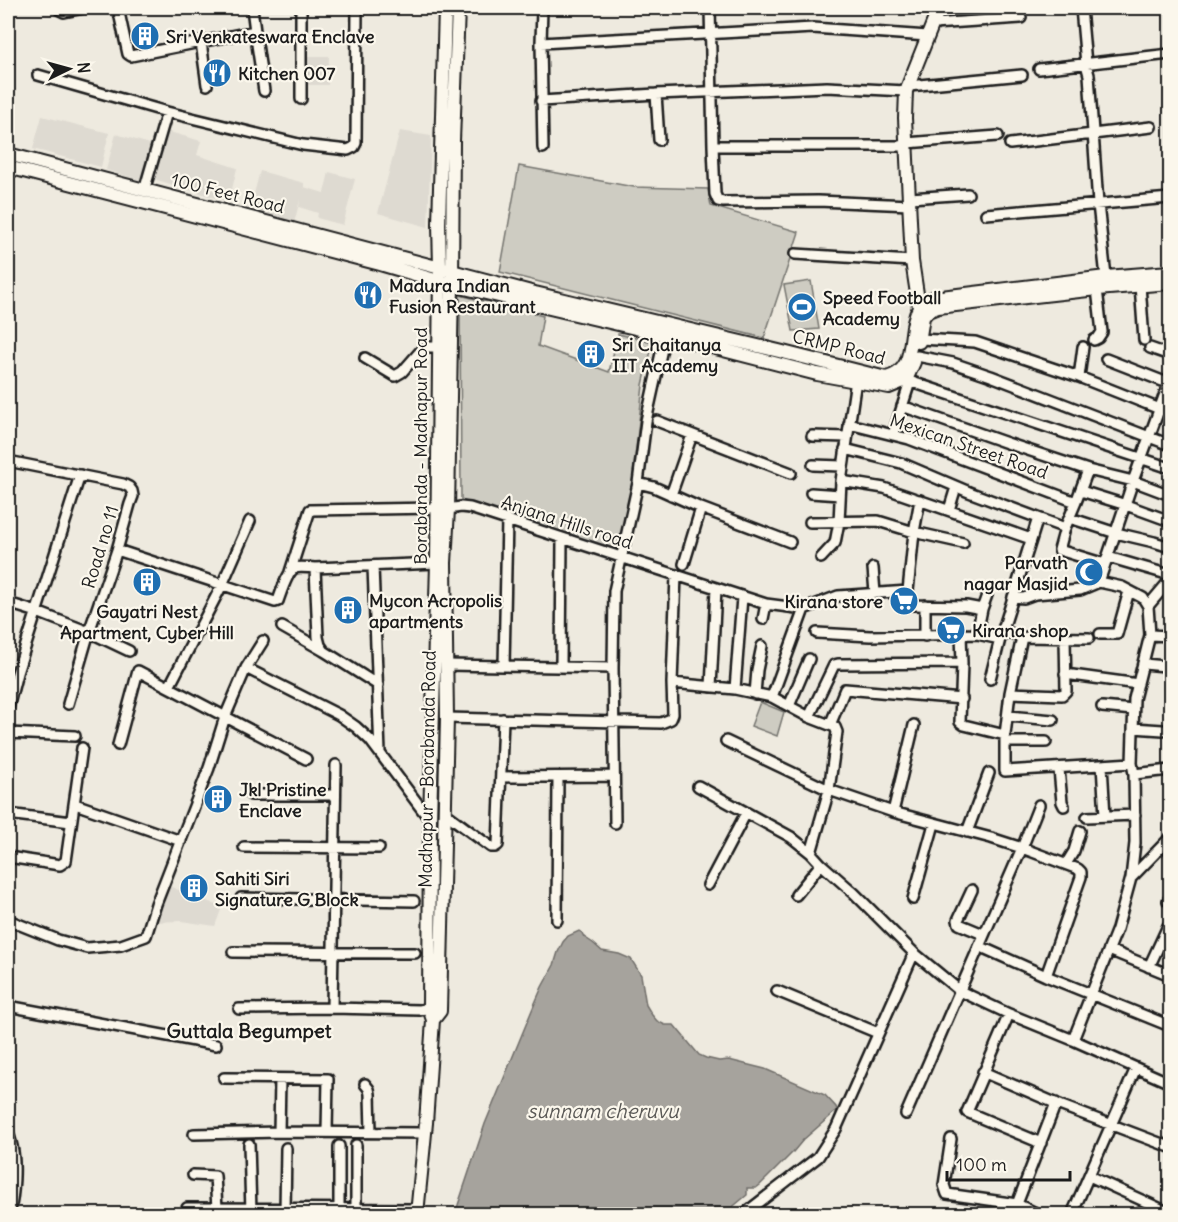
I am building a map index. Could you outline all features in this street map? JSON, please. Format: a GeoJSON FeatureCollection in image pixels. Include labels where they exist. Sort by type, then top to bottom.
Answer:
{"type":"FeatureCollection","features":[{"type":"Feature","properties":{"kind":"main road"},"geometry":{"type":"LineString","coordinates":[[445,8],[439,224],[446,269],[452,285]]}},
{"type":"Feature","properties":{"kind":"main road"},"geometry":{"type":"LineString","coordinates":[[439,281],[446,269],[458,8]]}},
{"type":"Feature","properties":{"kind":"main road"},"geometry":{"type":"LineString","coordinates":[[939,8],[908,88],[905,118],[912,261],[920,307],[933,298],[1106,277],[1170,272]]}},
{"type":"Feature","properties":{"kind":"main road","name":"100 Feet Road"},"geometry":{"type":"LineString","coordinates":[[8,154],[446,269]]}},
{"type":"Feature","properties":{"kind":"main road","name":"100 Feet Road"},"geometry":{"type":"LineString","coordinates":[[8,167],[369,261],[452,285]]}},
{"type":"Feature","properties":{"kind":"main road","name":"CRMP Road"},"geometry":{"type":"LineString","coordinates":[[446,269],[534,293],[886,378],[894,377],[902,371],[910,353],[914,319],[920,307]]}},
{"type":"Feature","properties":{"kind":"main road","name":"Borabanda - Madhapur Road"},"geometry":{"type":"LineString","coordinates":[[431,1014],[430,820],[437,563],[443,509],[439,281]]}},
{"type":"Feature","properties":{"kind":"main road","name":"CRMP Road"},"geometry":{"type":"LineString","coordinates":[[452,285],[665,335],[817,374],[889,387],[908,381],[917,356],[923,317],[928,311],[939,307],[1170,283]]}},
{"type":"Feature","properties":{"kind":"main road","name":"Madhapur - Borabanda Road"},"geometry":{"type":"LineString","coordinates":[[418,1212],[425,1133],[431,1014],[440,1011],[447,718],[443,509],[452,285]]}},
{"type":"Feature","properties":{"kind":"street"},"geometry":{"type":"LineString","coordinates":[[60,8],[64,12],[84,8]]}},
{"type":"Feature","properties":{"kind":"street"},"geometry":{"type":"LineString","coordinates":[[118,8],[130,56],[255,31]]}},
{"type":"Feature","properties":{"kind":"street"},"geometry":{"type":"LineString","coordinates":[[252,8],[264,91]]}},
{"type":"Feature","properties":{"kind":"street"},"geometry":{"type":"LineString","coordinates":[[301,99],[302,8]]}},
{"type":"Feature","properties":{"kind":"street"},"geometry":{"type":"LineString","coordinates":[[38,75],[167,112],[303,145],[348,150],[356,143],[357,8]]}},
{"type":"Feature","properties":{"kind":"street"},"geometry":{"type":"LineString","coordinates":[[542,8],[543,148]]}},
{"type":"Feature","properties":{"kind":"street"},"geometry":{"type":"LineString","coordinates":[[710,8],[713,146],[715,194],[718,201],[910,202],[968,194]]}},
{"type":"Feature","properties":{"kind":"street"},"geometry":{"type":"LineString","coordinates":[[1081,8],[1106,277]]}},
{"type":"Feature","properties":{"kind":"street"},"geometry":{"type":"LineString","coordinates":[[933,24],[1021,18]]}},
{"type":"Feature","properties":{"kind":"street"},"geometry":{"type":"LineString","coordinates":[[541,43],[813,28],[928,36]]}},
{"type":"Feature","properties":{"kind":"street"},"geometry":{"type":"LineString","coordinates":[[201,42],[207,85]]}},
{"type":"Feature","properties":{"kind":"street"},"geometry":{"type":"LineString","coordinates":[[1039,69],[1170,54]]}},
{"type":"Feature","properties":{"kind":"street"},"geometry":{"type":"LineString","coordinates":[[541,101],[827,87],[908,88],[1022,75]]}},
{"type":"Feature","properties":{"kind":"street"},"geometry":{"type":"LineString","coordinates":[[656,94],[659,140]]}},
{"type":"Feature","properties":{"kind":"street"},"geometry":{"type":"LineString","coordinates":[[144,191],[167,112]]}},
{"type":"Feature","properties":{"kind":"street"},"geometry":{"type":"LineString","coordinates":[[1010,144],[1151,127]]}},
{"type":"Feature","properties":{"kind":"street"},"geometry":{"type":"LineString","coordinates":[[713,146],[900,146],[906,143],[998,136]]}},
{"type":"Feature","properties":{"kind":"street"},"geometry":{"type":"LineString","coordinates":[[986,214],[1170,198]]}},
{"type":"Feature","properties":{"kind":"street"},"geometry":{"type":"LineString","coordinates":[[795,254],[912,261]]}},
{"type":"Feature","properties":{"kind":"street"},"geometry":{"type":"LineString","coordinates":[[1140,285],[1147,344],[1170,355]]}},
{"type":"Feature","properties":{"kind":"street"},"geometry":{"type":"LineString","coordinates":[[1094,340],[1102,332],[1097,289]]}},
{"type":"Feature","properties":{"kind":"street"},"geometry":{"type":"LineString","coordinates":[[615,823],[614,591],[638,483],[646,421],[665,335]]}},
{"type":"Feature","properties":{"kind":"street"},"geometry":{"type":"LineString","coordinates":[[920,339],[975,342],[1079,377],[1170,413]]}},
{"type":"Feature","properties":{"kind":"street"},"geometry":{"type":"LineString","coordinates":[[365,358],[395,376],[402,372],[424,347],[439,347]]}},
{"type":"Feature","properties":{"kind":"street"},"geometry":{"type":"LineString","coordinates":[[1079,377],[1083,347]]}},
{"type":"Feature","properties":{"kind":"street"},"geometry":{"type":"LineString","coordinates":[[917,356],[953,363],[991,376],[1170,445]]}},
{"type":"Feature","properties":{"kind":"street"},"geometry":{"type":"LineString","coordinates":[[1099,582],[1170,382],[1106,359]]}},
{"type":"Feature","properties":{"kind":"street"},"geometry":{"type":"LineString","coordinates":[[820,558],[835,543],[839,522],[842,466],[856,380]]}},
{"type":"Feature","properties":{"kind":"street"},"geometry":{"type":"LineString","coordinates":[[893,435],[908,381],[1170,468]]}},
{"type":"Feature","properties":{"kind":"street"},"geometry":{"type":"LineString","coordinates":[[902,406],[1088,470],[1170,495]]}},
{"type":"Feature","properties":{"kind":"street"},"geometry":{"type":"LineString","coordinates":[[657,421],[791,472]]}},
{"type":"Feature","properties":{"kind":"street","name":"Mexican Street Road"},"geometry":{"type":"LineString","coordinates":[[849,424],[909,439],[1077,502]]}},
{"type":"Feature","properties":{"kind":"street"},"geometry":{"type":"LineString","coordinates":[[671,495],[692,435]]}},
{"type":"Feature","properties":{"kind":"street"},"geometry":{"type":"LineString","coordinates":[[812,436],[847,437]]}},
{"type":"Feature","properties":{"kind":"street"},"geometry":{"type":"LineString","coordinates":[[845,449],[901,464],[1065,528]]}},
{"type":"Feature","properties":{"kind":"street","name":"Road no 11"},"geometry":{"type":"LineString","coordinates":[[8,461],[123,484],[132,491],[117,550],[89,632],[68,704]]}},
{"type":"Feature","properties":{"kind":"street"},"geometry":{"type":"LineString","coordinates":[[813,465],[842,466]]}},
{"type":"Feature","properties":{"kind":"street"},"geometry":{"type":"LineString","coordinates":[[1088,470],[1065,528],[1059,547],[1060,551],[1107,560],[1170,578],[1167,591],[1148,606]]}},
{"type":"Feature","properties":{"kind":"street"},"geometry":{"type":"LineString","coordinates":[[8,708],[17,673],[81,475]]}},
{"type":"Feature","properties":{"kind":"street"},"geometry":{"type":"LineString","coordinates":[[841,481],[885,488],[1031,539]]}},
{"type":"Feature","properties":{"kind":"street"},"geometry":{"type":"LineString","coordinates":[[638,483],[654,487],[701,508],[790,542]]}},
{"type":"Feature","properties":{"kind":"street"},"geometry":{"type":"LineString","coordinates":[[949,510],[956,487]]}},
{"type":"Feature","properties":{"kind":"street"},"geometry":{"type":"LineString","coordinates":[[1081,492],[1170,521]]}},
{"type":"Feature","properties":{"kind":"street"},"geometry":{"type":"LineString","coordinates":[[811,493],[840,495]]}},
{"type":"Feature","properties":{"kind":"street"},"geometry":{"type":"LineString","coordinates":[[920,500],[914,532],[908,591],[909,604],[966,606],[982,609]]}},
{"type":"Feature","properties":{"kind":"street","name":"Anjana Hills road"},"geometry":{"type":"LineString","coordinates":[[290,572],[310,510],[465,507],[742,597],[766,604],[804,609]]}},
{"type":"Feature","properties":{"kind":"street"},"geometry":{"type":"LineString","coordinates":[[684,564],[701,508]]}},
{"type":"Feature","properties":{"kind":"street"},"geometry":{"type":"LineString","coordinates":[[990,680],[1001,635],[1038,518]]}},
{"type":"Feature","properties":{"kind":"street"},"geometry":{"type":"LineString","coordinates":[[1070,518],[1170,547]]}},
{"type":"Feature","properties":{"kind":"street"},"geometry":{"type":"LineString","coordinates":[[504,666],[507,519]]}},
{"type":"Feature","properties":{"kind":"street"},"geometry":{"type":"LineString","coordinates":[[169,687],[222,585],[250,521]]}},
{"type":"Feature","properties":{"kind":"street"},"geometry":{"type":"LineString","coordinates":[[810,522],[878,521],[963,543]]}},
{"type":"Feature","properties":{"kind":"street"},"geometry":{"type":"LineString","coordinates":[[561,667],[562,538]]}},
{"type":"Feature","properties":{"kind":"street"},"geometry":{"type":"LineString","coordinates":[[117,550],[275,602],[278,601],[290,572],[299,567],[437,563]]}},
{"type":"Feature","properties":{"kind":"street"},"geometry":{"type":"LineString","coordinates":[[374,566],[381,755]]}},
{"type":"Feature","properties":{"kind":"street"},"geometry":{"type":"LineString","coordinates":[[315,568],[318,637],[324,651]]}},
{"type":"Feature","properties":{"kind":"street"},"geometry":{"type":"LineString","coordinates":[[873,568],[875,593]]}},
{"type":"Feature","properties":{"kind":"street"},"geometry":{"type":"LineString","coordinates":[[447,718],[661,723],[671,719],[673,714],[676,575]]}},
{"type":"Feature","properties":{"kind":"street"},"geometry":{"type":"LineString","coordinates":[[1013,597],[1024,598],[1035,594],[1080,590],[1099,582],[1129,591],[1143,598],[1148,606],[1150,635],[1133,710],[1135,843],[1131,878],[1117,929],[1073,1040]]}},
{"type":"Feature","properties":{"kind":"street"},"geometry":{"type":"LineString","coordinates":[[711,687],[716,589]]}},
{"type":"Feature","properties":{"kind":"street"},"geometry":{"type":"LineString","coordinates":[[772,697],[804,609],[838,597],[908,591]]}},
{"type":"Feature","properties":{"kind":"street"},"geometry":{"type":"LineString","coordinates":[[1101,634],[1117,634],[1129,591]]}},
{"type":"Feature","properties":{"kind":"street"},"geometry":{"type":"LineString","coordinates":[[977,634],[987,595]]}},
{"type":"Feature","properties":{"kind":"street"},"geometry":{"type":"LineString","coordinates":[[735,689],[742,597]]}},
{"type":"Feature","properties":{"kind":"street"},"geometry":{"type":"LineString","coordinates":[[8,603],[89,632],[129,651]]}},
{"type":"Feature","properties":{"kind":"street"},"geometry":{"type":"LineString","coordinates":[[763,619],[766,604]]}},
{"type":"Feature","properties":{"kind":"street"},"geometry":{"type":"LineString","coordinates":[[925,605],[925,636]]}},
{"type":"Feature","properties":{"kind":"street"},"geometry":{"type":"LineString","coordinates":[[282,627],[378,685]]}},
{"type":"Feature","properties":{"kind":"street"},"geometry":{"type":"LineString","coordinates":[[817,633],[870,636],[977,634],[1089,638]]}},
{"type":"Feature","properties":{"kind":"street"},"geometry":{"type":"LineString","coordinates":[[961,634],[962,699],[959,720],[962,724],[1006,739],[1046,742]]}},
{"type":"Feature","properties":{"kind":"street"},"geometry":{"type":"LineString","coordinates":[[1150,635],[1170,636]]}},
{"type":"Feature","properties":{"kind":"street"},"geometry":{"type":"LineString","coordinates":[[1022,637],[1010,693],[1005,771],[1132,763]]}},
{"type":"Feature","properties":{"kind":"street"},"geometry":{"type":"LineString","coordinates":[[1010,693],[1062,695],[1066,691],[1065,638]]}},
{"type":"Feature","properties":{"kind":"street"},"geometry":{"type":"LineString","coordinates":[[8,920],[58,940],[87,948],[121,945],[146,936],[156,904],[209,768],[225,717],[246,668],[263,642]]}},
{"type":"Feature","properties":{"kind":"street"},"geometry":{"type":"LineString","coordinates":[[755,694],[762,646]]}},
{"type":"Feature","properties":{"kind":"street"},"geometry":{"type":"LineString","coordinates":[[789,706],[809,658]]}},
{"type":"Feature","properties":{"kind":"street"},"geometry":{"type":"LineString","coordinates":[[809,717],[834,666],[838,664],[962,663]]}},
{"type":"Feature","properties":{"kind":"street"},"geometry":{"type":"LineString","coordinates":[[1144,664],[1170,668]]}},
{"type":"Feature","properties":{"kind":"street"},"geometry":{"type":"LineString","coordinates":[[447,665],[613,668]]}},
{"type":"Feature","properties":{"kind":"street"},"geometry":{"type":"LineString","coordinates":[[246,668],[339,715],[356,727],[370,740],[430,820]]}},
{"type":"Feature","properties":{"kind":"street"},"geometry":{"type":"LineString","coordinates":[[118,745],[138,671],[306,759]]}},
{"type":"Feature","properties":{"kind":"street"},"geometry":{"type":"LineString","coordinates":[[1065,674],[1138,684]]}},
{"type":"Feature","properties":{"kind":"street"},"geometry":{"type":"LineString","coordinates":[[672,683],[735,689],[772,697],[809,717],[835,727],[837,732],[829,790],[811,853]]}},
{"type":"Feature","properties":{"kind":"street"},"geometry":{"type":"LineString","coordinates":[[830,725],[845,689],[962,699]]}},
{"type":"Feature","properties":{"kind":"street"},"geometry":{"type":"LineString","coordinates":[[1102,708],[1133,710]]}},
{"type":"Feature","properties":{"kind":"street"},"geometry":{"type":"LineString","coordinates":[[1008,716],[1053,720]]}},
{"type":"Feature","properties":{"kind":"street"},"geometry":{"type":"LineString","coordinates":[[445,813],[491,847],[498,845],[503,719]]}},
{"type":"Feature","properties":{"kind":"street"},"geometry":{"type":"LineString","coordinates":[[893,812],[914,725]]}},
{"type":"Feature","properties":{"kind":"street"},"geometry":{"type":"LineString","coordinates":[[1133,729],[1163,730]]}},
{"type":"Feature","properties":{"kind":"street"},"geometry":{"type":"LineString","coordinates":[[8,733],[75,736]]}},
{"type":"Feature","properties":{"kind":"street"},"geometry":{"type":"LineString","coordinates":[[726,741],[829,790],[893,812],[1022,848],[1078,869],[1081,877],[1046,976]]}},
{"type":"Feature","properties":{"kind":"street"},"geometry":{"type":"LineString","coordinates":[[8,857],[60,865],[66,861],[82,748]]}},
{"type":"Feature","properties":{"kind":"street"},"geometry":{"type":"LineString","coordinates":[[332,1008],[336,765]]}},
{"type":"Feature","properties":{"kind":"street"},"geometry":{"type":"LineString","coordinates":[[1102,765],[1105,816]]}},
{"type":"Feature","properties":{"kind":"street"},"geometry":{"type":"LineString","coordinates":[[1059,768],[1064,806]]}},
{"type":"Feature","properties":{"kind":"street"},"geometry":{"type":"LineString","coordinates":[[1134,774],[1170,770]]}},
{"type":"Feature","properties":{"kind":"street"},"geometry":{"type":"LineString","coordinates":[[967,832],[989,773]]}},
{"type":"Feature","properties":{"kind":"street"},"geometry":{"type":"LineString","coordinates":[[502,777],[614,776]]}},
{"type":"Feature","properties":{"kind":"street"},"geometry":{"type":"LineString","coordinates":[[557,920],[558,777]]}},
{"type":"Feature","properties":{"kind":"street"},"geometry":{"type":"LineString","coordinates":[[698,786],[791,837],[854,893],[914,953],[960,991],[1170,1083]]}},
{"type":"Feature","properties":{"kind":"street"},"geometry":{"type":"LineString","coordinates":[[251,795],[335,795]]}},
{"type":"Feature","properties":{"kind":"street"},"geometry":{"type":"LineString","coordinates":[[78,805],[181,841]]}},
{"type":"Feature","properties":{"kind":"street"},"geometry":{"type":"LineString","coordinates":[[906,1114],[1039,805]]}},
{"type":"Feature","properties":{"kind":"street"},"geometry":{"type":"LineString","coordinates":[[708,885],[746,813]]}},
{"type":"Feature","properties":{"kind":"street"},"geometry":{"type":"LineString","coordinates":[[8,814],[71,822]]}},
{"type":"Feature","properties":{"kind":"street"},"geometry":{"type":"LineString","coordinates":[[1087,817],[1135,815]]}},
{"type":"Feature","properties":{"kind":"street"},"geometry":{"type":"LineString","coordinates":[[913,899],[934,824]]}},
{"type":"Feature","properties":{"kind":"street"},"geometry":{"type":"LineString","coordinates":[[1066,864],[1074,851],[1080,831]]}},
{"type":"Feature","properties":{"kind":"street"},"geometry":{"type":"LineString","coordinates":[[1131,878],[1170,838]]}},
{"type":"Feature","properties":{"kind":"street"},"geometry":{"type":"LineString","coordinates":[[244,846],[379,848]]}},
{"type":"Feature","properties":{"kind":"street"},"geometry":{"type":"LineString","coordinates":[[796,895],[821,864]]}},
{"type":"Feature","properties":{"kind":"street"},"geometry":{"type":"LineString","coordinates":[[972,890],[958,920],[959,924],[983,934]]}},
{"type":"Feature","properties":{"kind":"street"},"geometry":{"type":"LineString","coordinates":[[241,898],[414,901]]}},
{"type":"Feature","properties":{"kind":"street"},"geometry":{"type":"LineString","coordinates":[[1149,966],[1168,926]]}},
{"type":"Feature","properties":{"kind":"street"},"geometry":{"type":"LineString","coordinates":[[979,946],[1170,1026]]}},
{"type":"Feature","properties":{"kind":"street"},"geometry":{"type":"LineString","coordinates":[[1109,950],[1170,975]]}},
{"type":"Feature","properties":{"kind":"street"},"geometry":{"type":"LineString","coordinates":[[233,952],[415,953]]}},
{"type":"Feature","properties":{"kind":"street"},"geometry":{"type":"LineString","coordinates":[[744,1215],[818,1157],[836,1129],[914,953]]}},
{"type":"Feature","properties":{"kind":"street"},"geometry":{"type":"LineString","coordinates":[[777,991],[878,1033]]}},
{"type":"Feature","properties":{"kind":"street"},"geometry":{"type":"LineString","coordinates":[[8,1006],[216,1045]]}},
{"type":"Feature","properties":{"kind":"street"},"geometry":{"type":"LineString","coordinates":[[239,1009],[420,1010],[431,1014]]}},
{"type":"Feature","properties":{"kind":"street"},"geometry":{"type":"LineString","coordinates":[[1009,1014],[967,1112],[1041,1143]]}},
{"type":"Feature","properties":{"kind":"street"},"geometry":{"type":"LineString","coordinates":[[1072,1215],[1136,1068]]}},
{"type":"Feature","properties":{"kind":"street"},"geometry":{"type":"LineString","coordinates":[[983,1072],[1170,1147]]}},
{"type":"Feature","properties":{"kind":"street"},"geometry":{"type":"LineString","coordinates":[[224,1078],[328,1079],[327,1132]]}},
{"type":"Feature","properties":{"kind":"street"},"geometry":{"type":"LineString","coordinates":[[279,1132],[280,1079]]}},
{"type":"Feature","properties":{"kind":"street"},"geometry":{"type":"LineString","coordinates":[[365,1084],[370,1094],[371,1132]]}},
{"type":"Feature","properties":{"kind":"street"},"geometry":{"type":"LineString","coordinates":[[1016,1215],[1017,1204],[1056,1103]]}},
{"type":"Feature","properties":{"kind":"street"},"geometry":{"type":"LineString","coordinates":[[8,1132],[13,1147],[14,1163],[9,1215]]}},
{"type":"Feature","properties":{"kind":"street"},"geometry":{"type":"LineString","coordinates":[[194,1134],[425,1133]]}},
{"type":"Feature","properties":{"kind":"street"},"geometry":{"type":"LineString","coordinates":[[951,1139],[944,1185],[947,1194],[1017,1204],[1038,1215]]}},
{"type":"Feature","properties":{"kind":"street"},"geometry":{"type":"LineString","coordinates":[[249,1144],[251,1211]]}},
{"type":"Feature","properties":{"kind":"street"},"geometry":{"type":"LineString","coordinates":[[356,1144],[356,1209]]}},
{"type":"Feature","properties":{"kind":"street"},"geometry":{"type":"LineString","coordinates":[[339,1146],[339,1209]]}},
{"type":"Feature","properties":{"kind":"street"},"geometry":{"type":"LineString","coordinates":[[285,1211],[286,1148]]}},
{"type":"Feature","properties":{"kind":"street"},"geometry":{"type":"LineString","coordinates":[[192,1175],[215,1176],[216,1208]]}},
{"type":"Feature","properties":{"kind":"street"},"geometry":{"type":"LineString","coordinates":[[1089,1176],[1170,1213]]}},
{"type":"Feature","properties":{"kind":"street"},"geometry":{"type":"LineString","coordinates":[[187,1208],[327,1212],[356,1209],[418,1212]]}},
{"type":"Feature","properties":{"kind":"shaded area"},"geometry":{"type":"Polygon","coordinates":[[[307,56],[329,56],[328,85],[306,85],[307,56]]]}},
{"type":"Feature","properties":{"kind":"shaded area"},"geometry":{"type":"Polygon","coordinates":[[[42,116],[109,133],[101,167],[33,149],[42,116]]]}},
{"type":"Feature","properties":{"kind":"shaded area"},"geometry":{"type":"Polygon","coordinates":[[[166,131],[201,141],[197,155],[237,168],[229,202],[154,179],[166,131]]]}},
{"type":"Feature","properties":{"kind":"shaded area"},"geometry":{"type":"Polygon","coordinates":[[[400,131],[431,136],[428,227],[378,213],[400,131]]]}},
{"type":"Feature","properties":{"kind":"shaded area"},"geometry":{"type":"Polygon","coordinates":[[[116,134],[153,145],[143,181],[106,170],[116,134]]]}},
{"type":"Feature","properties":{"kind":"shaded area"},"geometry":{"type":"Polygon","coordinates":[[[519,166],[634,187],[708,189],[711,206],[799,232],[764,338],[500,272],[519,166]]]}},
{"type":"Feature","properties":{"kind":"shaded area"},"geometry":{"type":"Polygon","coordinates":[[[260,171],[304,183],[304,187],[324,193],[329,172],[355,179],[343,225],[317,218],[318,213],[299,207],[300,200],[294,223],[250,209],[260,171]]]}},
{"type":"Feature","properties":{"kind":"shaded area","name":"Speed Football Academy"},"geometry":{"type":"Polygon","coordinates":[[[811,281],[819,329],[793,331],[784,285],[811,281]]]}},
{"type":"Feature","properties":{"kind":"shaded area"},"geometry":{"type":"Polygon","coordinates":[[[460,295],[543,316],[538,346],[609,372],[618,334],[653,342],[643,385],[632,485],[619,551],[461,500],[460,295]]]}},
{"type":"Feature","properties":{"kind":"shaded area"},"geometry":{"type":"Polygon","coordinates":[[[760,702],[784,712],[777,736],[751,726],[760,702]]]}},
{"type":"Feature","properties":{"kind":"shaded area"},"geometry":{"type":"Polygon","coordinates":[[[166,885],[222,907],[215,926],[181,921],[154,922],[166,885]]]}},
{"type":"Feature","properties":{"kind":"water","name":"sunnam cheruvu"},"geometry":{"type":"Polygon","coordinates":[[[579,931],[602,951],[631,959],[641,975],[646,1005],[652,1015],[665,1025],[674,1025],[699,1055],[765,1069],[825,1095],[836,1107],[837,1110],[803,1140],[760,1185],[756,1188],[747,1188],[747,1195],[724,1214],[455,1214],[485,1124],[542,987],[563,942],[568,936],[579,931]]]}},
{"type":"Feature","properties":{"kind":"place","name":"Sri Venkateswara Enclave"},"geometry":{"type":"Point","coordinates":[145,36]}},
{"type":"Feature","properties":{"kind":"place","name":"Kitchen 007"},"geometry":{"type":"Point","coordinates":[217,73]}},
{"type":"Feature","properties":{"kind":"place","name":"Madura Indian Fusion Restaurant"},"geometry":{"type":"Point","coordinates":[368,295]}},
{"type":"Feature","properties":{"kind":"place","name":"Speed Football Academy"},"geometry":{"type":"Point","coordinates":[802,307]}},
{"type":"Feature","properties":{"kind":"place","name":"Sri Chaitanya IIT Academy"},"geometry":{"type":"Point","coordinates":[591,354]}},
{"type":"Feature","properties":{"kind":"place","name":"Parvath nagar Masjid"},"geometry":{"type":"Point","coordinates":[1089,572]}},
{"type":"Feature","properties":{"kind":"place","name":"Gayatri Nest Apartment, Cyber Hill"},"geometry":{"type":"Point","coordinates":[147,582]}},
{"type":"Feature","properties":{"kind":"place","name":"Kirana store"},"geometry":{"type":"Point","coordinates":[904,601]}},
{"type":"Feature","properties":{"kind":"place","name":"Mycon Acropolis apartments"},"geometry":{"type":"Point","coordinates":[348,610]}},
{"type":"Feature","properties":{"kind":"place","name":"Kirana shop"},"geometry":{"type":"Point","coordinates":[951,630]}},
{"type":"Feature","properties":{"kind":"place","name":"Jkl Pristine Enclave"},"geometry":{"type":"Point","coordinates":[218,799]}},
{"type":"Feature","properties":{"kind":"place","name":"Sahiti Siri Signature G Block"},"geometry":{"type":"Point","coordinates":[194,888]}},
{"type":"Feature","properties":{"kind":"district","name":"Guttala Begumpet"},"geometry":{"type":"Point","coordinates":[249,1030]}}]}
